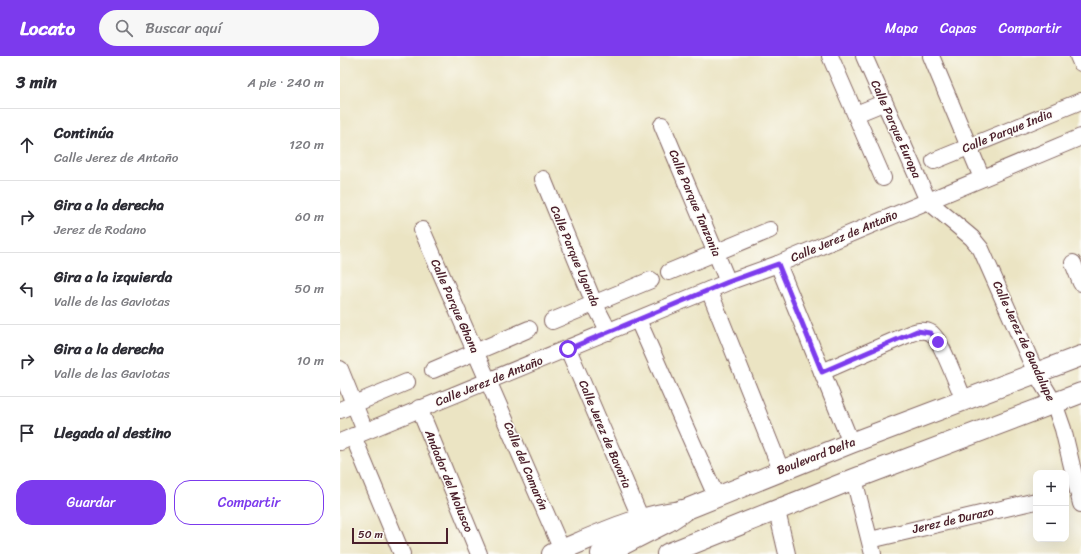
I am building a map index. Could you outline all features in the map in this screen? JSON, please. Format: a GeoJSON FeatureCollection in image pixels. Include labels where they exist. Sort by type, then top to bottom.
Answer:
{"type":"FeatureCollection","features":[{"type":"Feature","properties":{"kind":"highway"},"geometry":{"type":"LineString","coordinates":[[602,554],[667,521],[682,511]]}},
{"type":"Feature","properties":{"kind":"main road","name":"Boulevard Delta"},"geometry":{"type":"LineString","coordinates":[[557,552],[641,519],[664,512],[682,511],[781,470],[1081,356]]}},
{"type":"Feature","properties":{"kind":"main road"},"geometry":{"type":"LineString","coordinates":[[667,554],[854,479],[1081,393]]}},
{"type":"Feature","properties":{"kind":"street"},"geometry":{"type":"LineString","coordinates":[[830,56],[883,178]]}},
{"type":"Feature","properties":{"kind":"street","name":"Calle Parque Europa"},"geometry":{"type":"LineString","coordinates":[[864,56],[928,201]]}},
{"type":"Feature","properties":{"kind":"street"},"geometry":{"type":"LineString","coordinates":[[931,56],[982,178]]}},
{"type":"Feature","properties":{"kind":"street"},"geometry":{"type":"LineString","coordinates":[[1078,56],[1081,63]]}},
{"type":"Feature","properties":{"kind":"street","name":"Calle Parque India"},"geometry":{"type":"LineString","coordinates":[[934,161],[1081,102]]}},
{"type":"Feature","properties":{"kind":"street"},"geometry":{"type":"LineString","coordinates":[[856,114],[884,103]]}},
{"type":"Feature","properties":{"kind":"street","name":"Calle Parque Tanzania"},"geometry":{"type":"LineString","coordinates":[[662,125],[728,282]]}},
{"type":"Feature","properties":{"kind":"street","name":"Calle Jerez de Antaño"},"geometry":{"type":"LineString","coordinates":[[353,436],[419,408],[489,382],[728,282],[778,264],[1081,136]]}},
{"type":"Feature","properties":{"kind":"street","name":"Calle Parque Uganda"},"geometry":{"type":"LineString","coordinates":[[543,179],[594,303],[609,332]]}},
{"type":"Feature","properties":{"kind":"street","name":"Calle Jerez de Guadalupe"},"geometry":{"type":"LineString","coordinates":[[928,201],[972,238],[981,249],[1036,373],[1054,402],[1063,429],[1077,494]]}},
{"type":"Feature","properties":{"kind":"street","name":"Calle Parque Ghana"},"geometry":{"type":"LineString","coordinates":[[422,230],[489,382]]}},
{"type":"Feature","properties":{"kind":"street"},"geometry":{"type":"LineString","coordinates":[[669,272],[770,230]]}},
{"type":"Feature","properties":{"kind":"street"},"geometry":{"type":"LineString","coordinates":[[1073,263],[1081,283]]}},
{"type":"Feature","properties":{"kind":"street"},"geometry":{"type":"LineString","coordinates":[[778,264],[851,443]]}},
{"type":"Feature","properties":{"kind":"street"},"geometry":{"type":"LineString","coordinates":[[552,321],[651,280]]}},
{"type":"Feature","properties":{"kind":"street"},"geometry":{"type":"LineString","coordinates":[[709,290],[781,470]]}},
{"type":"Feature","properties":{"kind":"street"},"geometry":{"type":"LineString","coordinates":[[638,320],[716,496]]}},
{"type":"Feature","properties":{"kind":"street"},"geometry":{"type":"LineString","coordinates":[[433,370],[529,328]]}},
{"type":"Feature","properties":{"kind":"street"},"geometry":{"type":"LineString","coordinates":[[822,372],[909,334],[925,331],[930,333],[938,342],[964,400]]}},
{"type":"Feature","properties":{"kind":"street","name":"Calle Jerez de Bavaria"},"geometry":{"type":"LineString","coordinates":[[568,349],[641,519]]}},
{"type":"Feature","properties":{"kind":"street"},"geometry":{"type":"LineString","coordinates":[[340,368],[353,436],[402,554]]}},
{"type":"Feature","properties":{"kind":"street"},"geometry":{"type":"LineString","coordinates":[[347,407],[407,382]]}},
{"type":"Feature","properties":{"kind":"street","name":"Calle del Camarón"},"geometry":{"type":"LineString","coordinates":[[489,382],[557,552]]}},
{"type":"Feature","properties":{"kind":"street","name":"Andador del Molusco"},"geometry":{"type":"LineString","coordinates":[[419,408],[479,554]]}},
{"type":"Feature","properties":{"kind":"street"},"geometry":{"type":"LineString","coordinates":[[854,479],[871,547]]}},
{"type":"Feature","properties":{"kind":"street","name":"Jerez de Durazo"},"geometry":{"type":"LineString","coordinates":[[871,547],[1033,502]]}},
{"type":"Feature","properties":{"kind":"street"},"geometry":{"type":"LineString","coordinates":[[777,511],[787,554]]}},
{"type":"Feature","properties":{"kind":"route"},"geometry":{"type":"LineString","coordinates":[[568,349],[728,282],[778,264],[822,372],[917,331],[925,331],[930,333],[938,342]]}}]}
